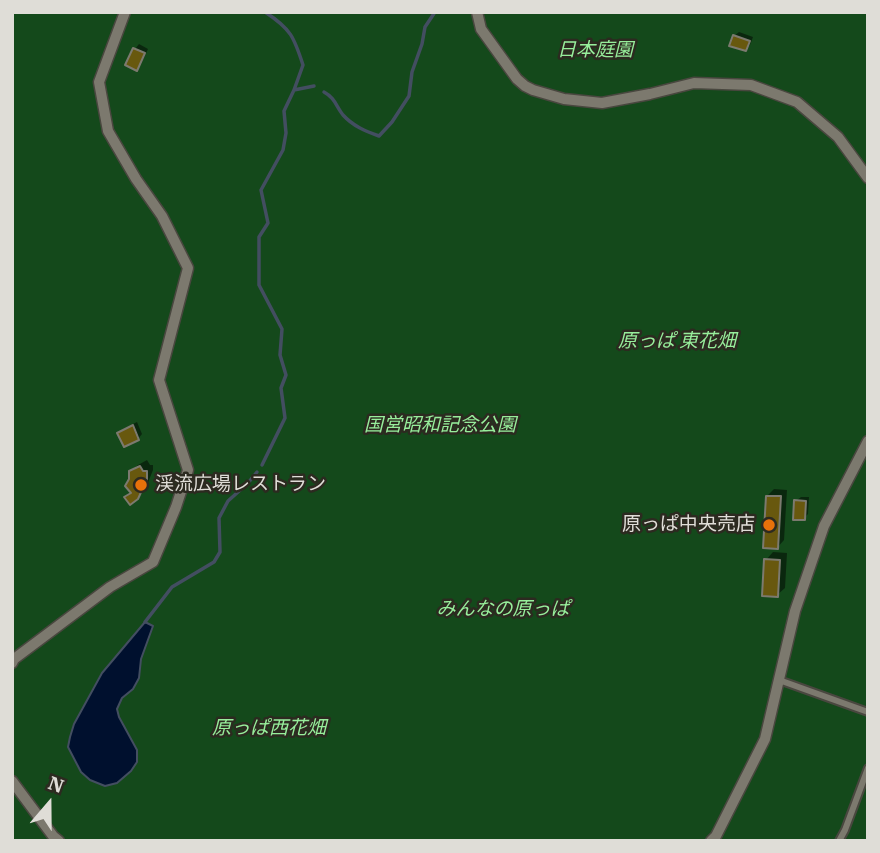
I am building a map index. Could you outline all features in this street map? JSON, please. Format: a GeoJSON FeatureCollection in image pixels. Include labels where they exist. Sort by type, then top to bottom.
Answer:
{"type":"FeatureCollection","features":[{"type":"Feature","properties":{"kind":"street"},"geometry":{"type":"LineString","coordinates":[[12,663],[110,587],[153,562],[188,470],[159,380],[188,268],[162,216],[136,179],[108,131],[99,82],[125,12]]}},
{"type":"Feature","properties":{"kind":"street"},"geometry":{"type":"LineString","coordinates":[[477,12],[481,29],[488,39],[517,79],[533,90],[564,99],[602,103],[694,82],[751,85],[797,102],[838,137],[868,177]]}},
{"type":"Feature","properties":{"kind":"street"},"geometry":{"type":"LineString","coordinates":[[711,841],[765,739],[795,611],[824,526],[868,441]]}},
{"type":"Feature","properties":{"kind":"street"},"geometry":{"type":"LineString","coordinates":[[12,781],[53,836],[60,841]]}},
{"type":"Feature","properties":{"kind":"lane"},"geometry":{"type":"LineString","coordinates":[[779,680],[868,712]]}},
{"type":"Feature","properties":{"kind":"lane"},"geometry":{"type":"LineString","coordinates":[[839,841],[868,768]]}},
{"type":"Feature","properties":{"kind":"green space","name":"国営昭和記念公園"},"geometry":{"type":"Polygon","coordinates":[[[12,12],[868,12],[868,841],[12,841],[12,12]]]}},
{"type":"Feature","properties":{"kind":"water"},"geometry":{"type":"Polygon","coordinates":[[[145,622],[153,626],[141,659],[139,678],[133,689],[122,698],[117,709],[137,750],[137,762],[117,783],[105,786],[90,780],[81,772],[68,747],[70,737],[74,724],[102,673],[145,622]]]}},
{"type":"Feature","properties":{"kind":"building"},"geometry":{"type":"Polygon","coordinates":[[[733,35],[750,41],[746,51],[729,46],[733,35]]]}},
{"type":"Feature","properties":{"kind":"building"},"geometry":{"type":"Polygon","coordinates":[[[133,48],[145,53],[137,71],[125,65],[133,48]]]}},
{"type":"Feature","properties":{"kind":"building"},"geometry":{"type":"Polygon","coordinates":[[[133,425],[139,440],[124,447],[117,433],[133,425]]]}},
{"type":"Feature","properties":{"kind":"building"},"geometry":{"type":"Polygon","coordinates":[[[140,466],[143,471],[147,471],[147,479],[138,499],[130,505],[124,497],[131,493],[125,486],[129,471],[140,466]]]}},
{"type":"Feature","properties":{"kind":"building"},"geometry":{"type":"Polygon","coordinates":[[[766,496],[781,496],[778,549],[763,548],[766,496]]]}},
{"type":"Feature","properties":{"kind":"building"},"geometry":{"type":"Polygon","coordinates":[[[794,500],[806,501],[805,520],[793,520],[794,500]]]}},
{"type":"Feature","properties":{"kind":"building"},"geometry":{"type":"Polygon","coordinates":[[[764,559],[780,560],[778,597],[762,596],[764,559]]]}},
{"type":"Feature","properties":{"kind":"waterway"},"geometry":{"type":"LineString","coordinates":[[265,12],[286,29],[297,47],[303,65],[294,90]]}},
{"type":"Feature","properties":{"kind":"waterway"},"geometry":{"type":"LineString","coordinates":[[324,92],[351,122],[379,136],[409,96],[412,72],[425,27],[435,12]]}},
{"type":"Feature","properties":{"kind":"waterway"},"geometry":{"type":"LineString","coordinates":[[262,465],[285,418],[281,388],[286,375],[280,355],[282,329],[259,285],[259,237],[268,223],[261,190],[283,150],[286,133],[284,111],[294,90],[314,86]]}},
{"type":"Feature","properties":{"kind":"waterway"},"geometry":{"type":"LineString","coordinates":[[145,622],[172,587],[214,562],[220,552],[219,518],[228,501],[257,472]]}},
{"type":"Feature","properties":{"kind":"place","name":"渓流広場レストラン"},"geometry":{"type":"Point","coordinates":[141,485]}},
{"type":"Feature","properties":{"kind":"place","name":"原っぱ中央売店"},"geometry":{"type":"Point","coordinates":[769,525]}},
{"type":"Feature","properties":{"kind":"park label","name":"日本庭園"},"geometry":{"type":"Point","coordinates":[595,51]}},
{"type":"Feature","properties":{"kind":"park label","name":"原っぱ 東花畑"},"geometry":{"type":"Point","coordinates":[677,342]}},
{"type":"Feature","properties":{"kind":"park label","name":"みんなの原っぱ"},"geometry":{"type":"Point","coordinates":[503,610]}},
{"type":"Feature","properties":{"kind":"park label","name":"原っぱ西花畑"},"geometry":{"type":"Point","coordinates":[269,729]}}]}
